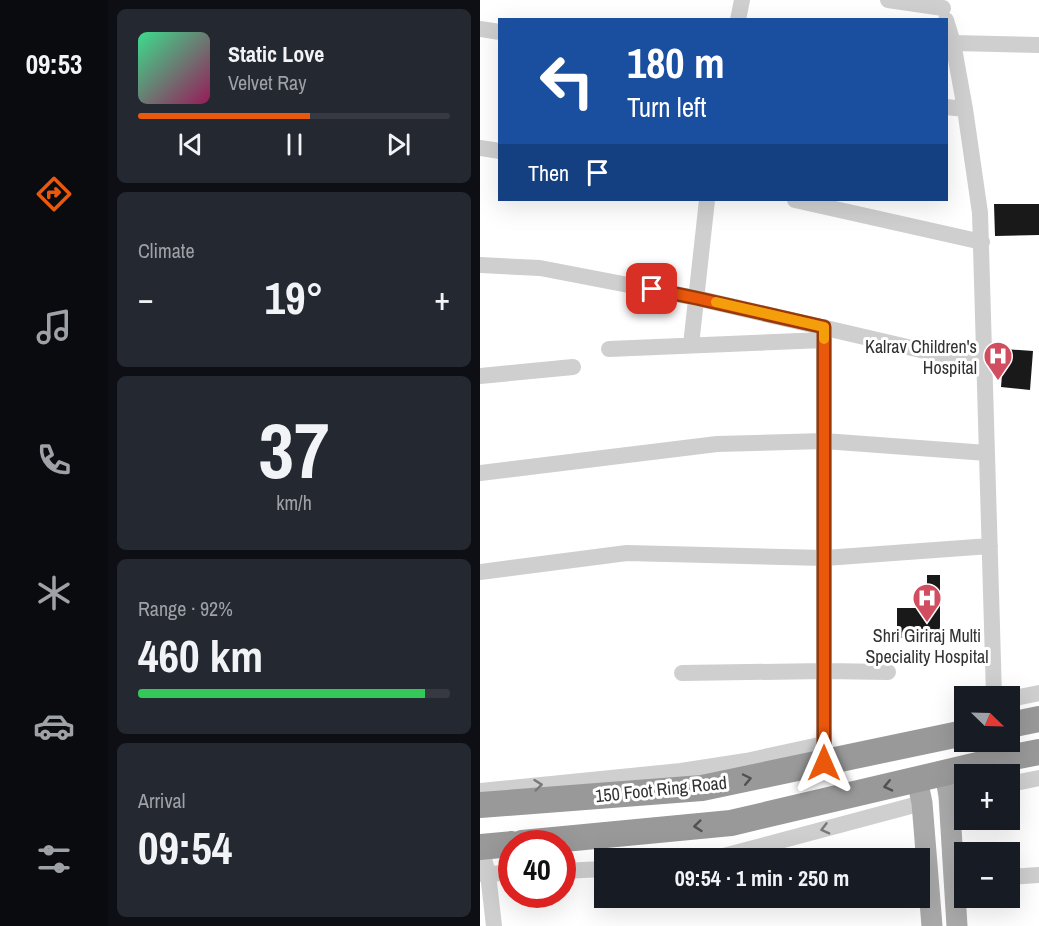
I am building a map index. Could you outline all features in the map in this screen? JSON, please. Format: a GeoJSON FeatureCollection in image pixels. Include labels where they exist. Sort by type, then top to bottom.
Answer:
{"type":"FeatureCollection","features":[{"type":"Feature","properties":{"kind":"highway"},"geometry":{"type":"LineString","coordinates":[[1020,723],[1039,719]]}},
{"type":"Feature","properties":{"kind":"highway","name":"150 Foot Ring Road"},"geometry":{"type":"LineString","coordinates":[[480,805],[702,788],[824,753],[954,732]]}},
{"type":"Feature","properties":{"kind":"highway"},"geometry":{"type":"LineString","coordinates":[[988,764],[1039,752]]}},
{"type":"Feature","properties":{"kind":"highway"},"geometry":{"type":"LineString","coordinates":[[576,838],[731,823],[920,791],[954,776]]}},
{"type":"Feature","properties":{"kind":"highway"},"geometry":{"type":"LineString","coordinates":[[481,847],[498,845]]}},
{"type":"Feature","properties":{"kind":"main road"},"geometry":{"type":"LineString","coordinates":[[954,779],[949,796],[955,842]]}},
{"type":"Feature","properties":{"kind":"main road"},"geometry":{"type":"LineString","coordinates":[[920,791],[932,926]]}},
{"type":"Feature","properties":{"kind":"main road"},"geometry":{"type":"LineString","coordinates":[[957,926],[958,908]]}},
{"type":"Feature","properties":{"kind":"street"},"geometry":{"type":"LineString","coordinates":[[738,18],[742,0]]}},
{"type":"Feature","properties":{"kind":"street"},"geometry":{"type":"LineString","coordinates":[[888,0],[944,12]]}},
{"type":"Feature","properties":{"kind":"street"},"geometry":{"type":"LineString","coordinates":[[948,26],[965,109],[980,213],[994,686]]}},
{"type":"Feature","properties":{"kind":"street"},"geometry":{"type":"LineString","coordinates":[[480,29],[498,32]]}},
{"type":"Feature","properties":{"kind":"street"},"geometry":{"type":"LineString","coordinates":[[953,43],[1039,45]]}},
{"type":"Feature","properties":{"kind":"street"},"geometry":{"type":"LineString","coordinates":[[948,107],[965,109]]}},
{"type":"Feature","properties":{"kind":"street"},"geometry":{"type":"LineString","coordinates":[[480,148],[498,151]]}},
{"type":"Feature","properties":{"kind":"street"},"geometry":{"type":"LineString","coordinates":[[691,345],[707,201]]}},
{"type":"Feature","properties":{"kind":"street"},"geometry":{"type":"LineString","coordinates":[[799,201],[981,242]]}},
{"type":"Feature","properties":{"kind":"street"},"geometry":{"type":"LineString","coordinates":[[480,265],[540,268],[696,298],[824,334],[985,365]]}},
{"type":"Feature","properties":{"kind":"street"},"geometry":{"type":"LineString","coordinates":[[609,349],[824,334]]}},
{"type":"Feature","properties":{"kind":"street"},"geometry":{"type":"LineString","coordinates":[[480,791],[681,771],[746,761],[824,753],[824,334]]}},
{"type":"Feature","properties":{"kind":"street"},"geometry":{"type":"LineString","coordinates":[[480,376],[573,367]]}},
{"type":"Feature","properties":{"kind":"street"},"geometry":{"type":"LineString","coordinates":[[480,473],[717,444],[824,441],[987,453]]}},
{"type":"Feature","properties":{"kind":"street"},"geometry":{"type":"LineString","coordinates":[[480,573],[627,554],[825,558],[990,546]]}},
{"type":"Feature","properties":{"kind":"street"},"geometry":{"type":"LineString","coordinates":[[682,673],[888,672]]}},
{"type":"Feature","properties":{"kind":"street"},"geometry":{"type":"LineString","coordinates":[[1020,697],[1039,693]]}},
{"type":"Feature","properties":{"kind":"street"},"geometry":{"type":"LineString","coordinates":[[1020,782],[1039,778]]}},
{"type":"Feature","properties":{"kind":"street"},"geometry":{"type":"LineString","coordinates":[[746,848],[920,791]]}},
{"type":"Feature","properties":{"kind":"street"},"geometry":{"type":"LineString","coordinates":[[481,847],[494,926]]}},
{"type":"Feature","properties":{"kind":"street"},"geometry":{"type":"LineString","coordinates":[[576,870],[594,869]]}},
{"type":"Feature","properties":{"kind":"street"},"geometry":{"type":"LineString","coordinates":[[1020,876],[1039,875]]}},
{"type":"Feature","properties":{"kind":"building"},"geometry":{"type":"Polygon","coordinates":[[[994,204],[1039,204],[1039,235],[995,236],[994,204]]]}},
{"type":"Feature","properties":{"kind":"building"},"geometry":{"type":"Polygon","coordinates":[[[1004,349],[1033,351],[1030,390],[1001,387],[1004,349]]]}},
{"type":"Feature","properties":{"kind":"building"},"geometry":{"type":"Polygon","coordinates":[[[927,575],[940,575],[940,638],[897,638],[897,608],[927,608],[927,575]]]}},
{"type":"Feature","properties":{"kind":"slow traffic"},"geometry":{"type":"LineString","coordinates":[[716,302],[824,327],[824,339]]}},
{"type":"Feature","properties":{"kind":"place","name":"Kalrav Children's Hospital"},"geometry":{"type":"Point","coordinates":[998,382]}},
{"type":"Feature","properties":{"kind":"place","name":"Shri Giriraj Multi Speciality Hospital"},"geometry":{"type":"Point","coordinates":[927,624]}},
{"type":"Feature","properties":{"kind":"route"},"geometry":{"type":"LineString","coordinates":[[652,289],[824,327],[824,763]]}}]}
